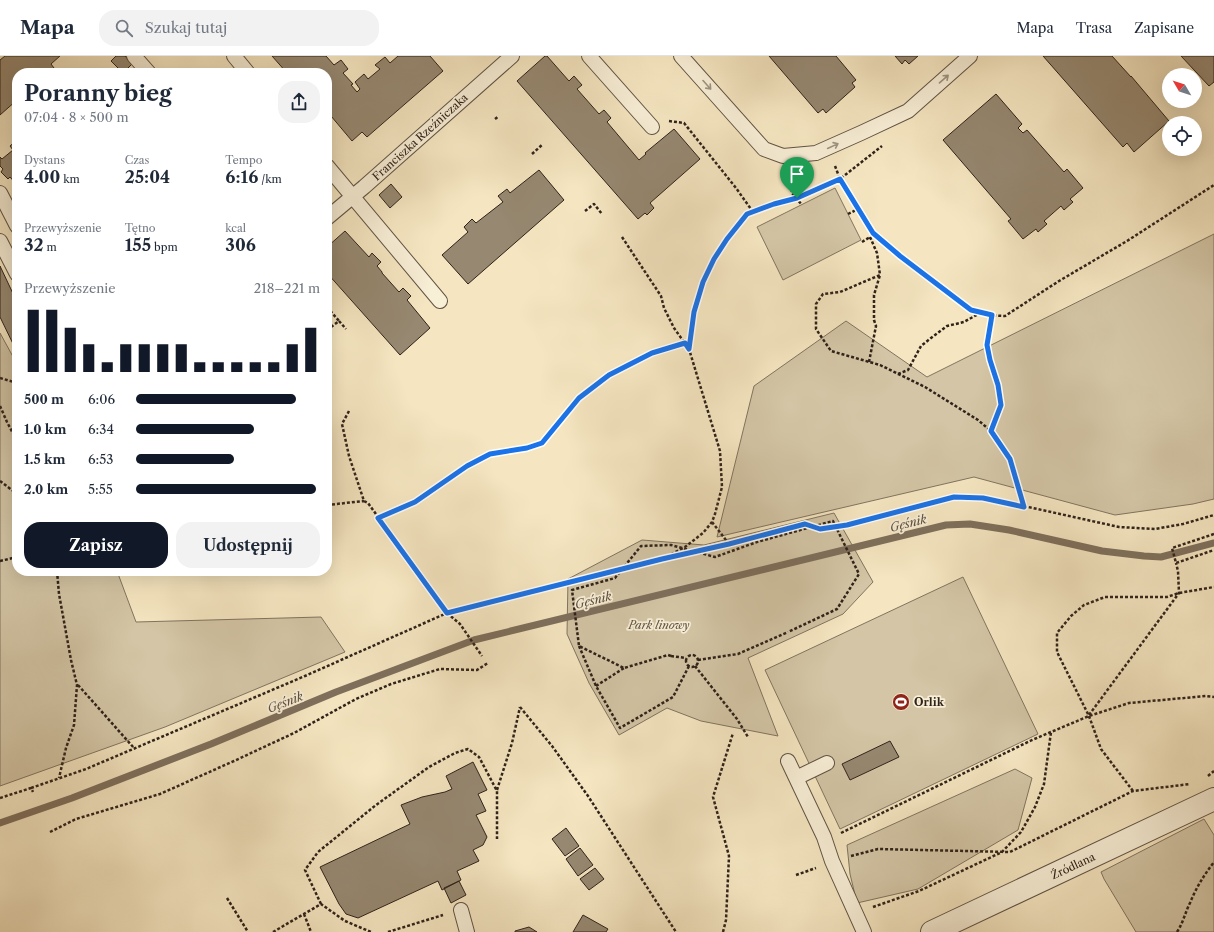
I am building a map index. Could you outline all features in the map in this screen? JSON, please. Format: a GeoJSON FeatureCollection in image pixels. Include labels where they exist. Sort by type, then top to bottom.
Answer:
{"type":"FeatureCollection","features":[{"type":"Feature","properties":{"kind":"street","name":"Źródlana"},"geometry":{"type":"LineString","coordinates":[[932,932],[1214,799]]}},
{"type":"Feature","properties":{"kind":"lane"},"geometry":{"type":"LineString","coordinates":[[134,56],[145,68]]}},
{"type":"Feature","properties":{"kind":"lane"},"geometry":{"type":"LineString","coordinates":[[234,56],[244,68]]}},
{"type":"Feature","properties":{"kind":"lane","name":"Franciszka Rzeźniczaka"},"geometry":{"type":"LineString","coordinates":[[332,214],[512,56]]}},
{"type":"Feature","properties":{"kind":"lane"},"geometry":{"type":"LineString","coordinates":[[589,56],[652,127]]}},
{"type":"Feature","properties":{"kind":"lane"},"geometry":{"type":"LineString","coordinates":[[681,56],[764,149],[783,156],[816,153],[908,111],[970,56]]}},
{"type":"Feature","properties":{"kind":"lane"},"geometry":{"type":"LineString","coordinates":[[332,172],[440,301]]}},
{"type":"Feature","properties":{"kind":"lane"},"geometry":{"type":"LineString","coordinates":[[0,193],[12,216]]}},
{"type":"Feature","properties":{"kind":"lane"},"geometry":{"type":"LineString","coordinates":[[0,241],[12,264]]}},
{"type":"Feature","properties":{"kind":"lane"},"geometry":{"type":"LineString","coordinates":[[788,761],[826,841],[832,861],[864,932]]}},
{"type":"Feature","properties":{"kind":"lane"},"geometry":{"type":"LineString","coordinates":[[796,778],[828,763]]}},
{"type":"Feature","properties":{"kind":"lane"},"geometry":{"type":"LineString","coordinates":[[461,910],[466,932]]}},
{"type":"Feature","properties":{"kind":"path"},"geometry":{"type":"LineString","coordinates":[[495,119],[499,116]]}},
{"type":"Feature","properties":{"kind":"path"},"geometry":{"type":"LineString","coordinates":[[652,127],[660,119],[684,123],[736,188],[753,212]]}},
{"type":"Feature","properties":{"kind":"path"},"geometry":{"type":"LineString","coordinates":[[689,349],[694,312],[703,282],[714,259],[727,239],[747,214],[774,204],[797,198],[840,179],[888,142]]}},
{"type":"Feature","properties":{"kind":"path"},"geometry":{"type":"LineString","coordinates":[[532,154],[543,144]]}},
{"type":"Feature","properties":{"kind":"path"},"geometry":{"type":"LineString","coordinates":[[783,156],[792,193],[802,205]]}},
{"type":"Feature","properties":{"kind":"path"},"geometry":{"type":"LineString","coordinates":[[840,179],[873,233],[900,256],[971,310],[980,313],[1005,316],[1059,281],[1127,241],[1214,185]]}},
{"type":"Feature","properties":{"kind":"path"},"geometry":{"type":"LineString","coordinates":[[585,211],[594,204],[602,214]]}},
{"type":"Feature","properties":{"kind":"path"},"geometry":{"type":"LineString","coordinates":[[848,214],[859,209]]}},
{"type":"Feature","properties":{"kind":"path"},"geometry":{"type":"LineString","coordinates":[[862,242],[870,238],[873,233]]}},
{"type":"Feature","properties":{"kind":"path"},"geometry":{"type":"LineString","coordinates":[[622,237],[661,296],[664,308],[674,328],[689,349],[720,451],[722,487],[712,522],[703,533],[685,548],[662,559]]}},
{"type":"Feature","properties":{"kind":"path"},"geometry":{"type":"LineString","coordinates":[[869,362],[876,326],[874,320],[874,295],[880,275],[877,253],[870,238]]}},
{"type":"Feature","properties":{"kind":"path"},"geometry":{"type":"LineString","coordinates":[[880,275],[840,292],[823,294],[816,304],[816,329],[825,344],[831,351],[880,365],[924,387],[978,420],[991,431],[1010,459],[1024,507]]}},
{"type":"Feature","properties":{"kind":"path"},"geometry":{"type":"LineString","coordinates":[[332,312],[346,328]]}},
{"type":"Feature","properties":{"kind":"path"},"geometry":{"type":"LineString","coordinates":[[898,374],[908,370],[921,346],[947,326],[964,322],[980,313]]}},
{"type":"Feature","properties":{"kind":"path"},"geometry":{"type":"LineString","coordinates":[[991,431],[1001,405],[998,385],[987,345],[992,315]]}},
{"type":"Feature","properties":{"kind":"path"},"geometry":{"type":"LineString","coordinates":[[332,326],[339,321]]}},
{"type":"Feature","properties":{"kind":"path"},"geometry":{"type":"LineString","coordinates":[[378,518],[415,502],[467,466],[490,454],[527,448],[542,443],[579,398],[609,375],[652,353],[685,343]]}},
{"type":"Feature","properties":{"kind":"path"},"geometry":{"type":"LineString","coordinates":[[0,378],[12,382]]}},
{"type":"Feature","properties":{"kind":"path"},"geometry":{"type":"LineString","coordinates":[[0,406],[12,431]]}},
{"type":"Feature","properties":{"kind":"path"},"geometry":{"type":"LineString","coordinates":[[349,411],[342,424],[349,456],[364,501],[368,503],[447,613],[460,624],[482,656]]}},
{"type":"Feature","properties":{"kind":"path"},"geometry":{"type":"LineString","coordinates":[[0,481],[12,490]]}},
{"type":"Feature","properties":{"kind":"path"},"geometry":{"type":"LineString","coordinates":[[0,798],[86,769],[305,676],[447,613],[805,524],[820,529],[847,525],[954,497],[983,498],[1119,527],[1155,529],[1182,524],[1214,515]]}},
{"type":"Feature","properties":{"kind":"path"},"geometry":{"type":"LineString","coordinates":[[332,504],[364,501]]}},
{"type":"Feature","properties":{"kind":"path"},"geometry":{"type":"LineString","coordinates":[[689,666],[673,697],[620,728],[596,686],[579,646],[572,590],[615,578],[641,546],[671,546],[715,557],[757,542],[832,521],[859,574],[837,609],[738,654],[698,660]]}},
{"type":"Feature","properties":{"kind":"path"},"geometry":{"type":"LineString","coordinates":[[712,522],[729,544]]}},
{"type":"Feature","properties":{"kind":"path"},"geometry":{"type":"LineString","coordinates":[[1089,716],[1179,593],[1178,571],[1172,548],[1214,534]]}},
{"type":"Feature","properties":{"kind":"path"},"geometry":{"type":"LineString","coordinates":[[1176,562],[1214,550]]}},
{"type":"Feature","properties":{"kind":"path"},"geometry":{"type":"LineString","coordinates":[[0,561],[12,558]]}},
{"type":"Feature","properties":{"kind":"path"},"geometry":{"type":"LineString","coordinates":[[57,576],[64,623],[77,685],[74,725],[66,748],[59,778]]}},
{"type":"Feature","properties":{"kind":"path"},"geometry":{"type":"LineString","coordinates":[[1133,791],[1101,749],[1089,716],[1057,652],[1057,634],[1071,616],[1084,605],[1105,597],[1167,597],[1179,593],[1214,587]]}},
{"type":"Feature","properties":{"kind":"path"},"geometry":{"type":"LineString","coordinates":[[579,646],[624,668]]}},
{"type":"Feature","properties":{"kind":"path"},"geometry":{"type":"LineString","coordinates":[[596,686],[624,668],[668,655],[687,658],[692,655],[696,656],[698,660]]}},
{"type":"Feature","properties":{"kind":"path"},"geometry":{"type":"LineString","coordinates":[[687,658],[686,664],[689,666]]}},
{"type":"Feature","properties":{"kind":"path"},"geometry":{"type":"LineString","coordinates":[[695,666],[698,660]]}},
{"type":"Feature","properties":{"kind":"path"},"geometry":{"type":"LineString","coordinates":[[50,832],[76,819],[160,794],[274,742],[356,699],[391,684],[440,669],[477,670],[488,663]]}},
{"type":"Feature","properties":{"kind":"path"},"geometry":{"type":"LineString","coordinates":[[689,666],[695,666]]}},
{"type":"Feature","properties":{"kind":"path"},"geometry":{"type":"LineString","coordinates":[[695,666],[738,719],[748,737]]}},
{"type":"Feature","properties":{"kind":"path"},"geometry":{"type":"LineString","coordinates":[[77,685],[134,748]]}},
{"type":"Feature","properties":{"kind":"path"},"geometry":{"type":"LineString","coordinates":[[826,841],[1051,732],[1089,716],[1129,703],[1206,696],[1214,697]]}},
{"type":"Feature","properties":{"kind":"path"},"geometry":{"type":"LineString","coordinates":[[497,839],[497,791],[512,743],[520,707],[552,746],[588,796],[676,932]]}},
{"type":"Feature","properties":{"kind":"path"},"geometry":{"type":"LineString","coordinates":[[855,913],[919,891],[1002,852],[1021,832],[1035,807],[1044,784],[1051,732]]}},
{"type":"Feature","properties":{"kind":"path"},"geometry":{"type":"LineString","coordinates":[[722,932],[726,920],[729,856],[713,797],[733,733]]}},
{"type":"Feature","properties":{"kind":"path"},"geometry":{"type":"LineString","coordinates":[[371,932],[345,921],[321,904],[305,870],[318,852],[376,805],[429,767],[455,753],[468,749],[479,757],[497,791]]}},
{"type":"Feature","properties":{"kind":"path"},"geometry":{"type":"LineString","coordinates":[[832,861],[878,849],[1010,852],[1133,791],[1196,783]]}},
{"type":"Feature","properties":{"kind":"path"},"geometry":{"type":"LineString","coordinates":[[31,788],[33,792]]}},
{"type":"Feature","properties":{"kind":"path"},"geometry":{"type":"LineString","coordinates":[[1177,932],[1183,923],[1189,905],[1200,882],[1214,862]]}},
{"type":"Feature","properties":{"kind":"path"},"geometry":{"type":"LineString","coordinates":[[227,898],[248,932]]}},
{"type":"Feature","properties":{"kind":"path"},"geometry":{"type":"LineString","coordinates":[[273,932],[321,904]]}},
{"type":"Feature","properties":{"kind":"path"},"geometry":{"type":"LineString","coordinates":[[388,932],[461,910]]}},
{"type":"Feature","properties":{"kind":"path"},"geometry":{"type":"LineString","coordinates":[[304,914],[311,932]]}},
{"type":"Feature","properties":{"kind":"green space"},"geometry":{"type":"Polygon","coordinates":[[[835,188],[861,240],[783,280],[757,227],[835,188]]]}},
{"type":"Feature","properties":{"kind":"green space"},"geometry":{"type":"Polygon","coordinates":[[[1214,234],[1214,499],[1193,504],[1115,515],[974,477],[717,537],[754,386],[846,321],[927,377],[1214,234]]]}},
{"type":"Feature","properties":{"kind":"green space"},"geometry":{"type":"Polygon","coordinates":[[[0,333],[12,355],[12,576],[119,576],[136,622],[321,617],[345,652],[165,727],[0,786],[0,333]]]}},
{"type":"Feature","properties":{"kind":"green space","name":"Park linowy"},"geometry":{"type":"Polygon","coordinates":[[[834,513],[873,582],[843,614],[748,658],[778,736],[701,721],[667,708],[619,735],[589,683],[567,634],[568,579],[642,540],[704,545],[834,513]]]}},
{"type":"Feature","properties":{"kind":"green space","name":"Orlik"},"geometry":{"type":"Polygon","coordinates":[[[963,577],[1038,734],[840,829],[765,670],[963,577]]]}},
{"type":"Feature","properties":{"kind":"green space"},"geometry":{"type":"Polygon","coordinates":[[[1015,769],[1032,778],[1018,830],[918,889],[857,903],[850,874],[847,845],[1015,769]]]}},
{"type":"Feature","properties":{"kind":"green space"},"geometry":{"type":"Polygon","coordinates":[[[1204,819],[1214,835],[1214,932],[1136,932],[1101,872],[1204,819]]]}},
{"type":"Feature","properties":{"kind":"building"},"geometry":{"type":"Polygon","coordinates":[[[5,56],[60,56],[51,64],[54,68],[12,68],[12,104],[0,115],[0,60],[5,56]]]}},
{"type":"Feature","properties":{"kind":"building"},"geometry":{"type":"Polygon","coordinates":[[[116,56],[125,56],[132,64],[128,68],[118,68],[111,61],[116,56]]]}},
{"type":"Feature","properties":{"kind":"building"},"geometry":{"type":"Polygon","coordinates":[[[272,56],[326,56],[334,65],[341,60],[348,69],[343,73],[353,84],[351,85],[357,92],[360,89],[355,82],[364,74],[368,79],[380,69],[375,65],[385,57],[390,63],[398,56],[430,56],[443,71],[367,137],[362,132],[352,141],[332,117],[332,68],[283,68],[272,56]]]}},
{"type":"Feature","properties":{"kind":"building"},"geometry":{"type":"Polygon","coordinates":[[[545,56],[547,56],[569,81],[574,76],[582,85],[577,89],[599,114],[604,110],[611,118],[607,122],[639,160],[646,154],[645,153],[674,129],[700,159],[650,203],[654,208],[647,215],[645,213],[638,219],[517,81],[545,56]]]}},
{"type":"Feature","properties":{"kind":"building"},"geometry":{"type":"Polygon","coordinates":[[[769,56],[836,56],[856,80],[852,83],[855,87],[826,113],[823,109],[818,113],[769,56]]]}},
{"type":"Feature","properties":{"kind":"building"},"geometry":{"type":"Polygon","coordinates":[[[895,56],[918,56],[909,64],[905,60],[902,64],[895,56]]]}},
{"type":"Feature","properties":{"kind":"building"},"geometry":{"type":"Polygon","coordinates":[[[1043,56],[1112,56],[1131,76],[1165,116],[1162,116],[1162,127],[1134,152],[1127,143],[1123,147],[1043,56]]]}},
{"type":"Feature","properties":{"kind":"building"},"geometry":{"type":"Polygon","coordinates":[[[1181,56],[1214,56],[1214,82],[1209,86],[1202,78],[1202,68],[1192,68],[1181,56]]]}},
{"type":"Feature","properties":{"kind":"building"},"geometry":{"type":"Polygon","coordinates":[[[996,94],[1022,124],[1018,128],[1023,133],[1027,130],[1064,172],[1067,169],[1083,188],[1070,199],[1073,202],[1064,210],[1061,206],[1044,221],[1047,224],[1038,232],[1036,229],[1023,239],[1008,221],[1011,219],[943,140],[996,94]]]}},
{"type":"Feature","properties":{"kind":"building"},"geometry":{"type":"Polygon","coordinates":[[[12,151],[12,179],[10,177],[8,179],[1,172],[3,169],[0,166],[0,157],[2,159],[12,151]]]}},
{"type":"Feature","properties":{"kind":"building"},"geometry":{"type":"Polygon","coordinates":[[[539,170],[564,200],[468,284],[442,255],[468,232],[464,227],[472,219],[476,223],[503,202],[498,196],[507,189],[510,193],[539,170]]]}},
{"type":"Feature","properties":{"kind":"building"},"geometry":{"type":"Polygon","coordinates":[[[391,184],[402,197],[390,208],[379,195],[391,184]]]}},
{"type":"Feature","properties":{"kind":"building"},"geometry":{"type":"Polygon","coordinates":[[[345,231],[369,257],[372,253],[381,262],[377,266],[399,292],[403,288],[411,296],[407,300],[430,328],[400,355],[332,279],[332,243],[345,231]]]}},
{"type":"Feature","properties":{"kind":"building"},"geometry":{"type":"Polygon","coordinates":[[[0,266],[12,291],[12,342],[0,317],[0,266]]]}},
{"type":"Feature","properties":{"kind":"building"},"geometry":{"type":"Polygon","coordinates":[[[890,741],[899,757],[850,780],[842,764],[890,741]]]}},
{"type":"Feature","properties":{"kind":"building"},"geometry":{"type":"Polygon","coordinates":[[[473,762],[487,790],[478,794],[486,811],[476,815],[487,837],[483,845],[473,850],[479,861],[457,871],[461,880],[442,890],[438,881],[358,918],[346,914],[339,904],[320,867],[410,824],[401,805],[422,797],[452,789],[446,776],[473,762]]]}},
{"type":"Feature","properties":{"kind":"building"},"geometry":{"type":"Polygon","coordinates":[[[566,828],[579,846],[565,856],[552,839],[566,828]]]}},
{"type":"Feature","properties":{"kind":"building"},"geometry":{"type":"Polygon","coordinates":[[[580,848],[593,865],[578,876],[566,859],[580,848]]]}},
{"type":"Feature","properties":{"kind":"building"},"geometry":{"type":"Polygon","coordinates":[[[595,868],[604,879],[589,890],[580,879],[595,868]]]}},
{"type":"Feature","properties":{"kind":"building"},"geometry":{"type":"Polygon","coordinates":[[[459,881],[466,895],[451,903],[444,888],[459,881]]]}},
{"type":"Feature","properties":{"kind":"building"},"geometry":{"type":"Polygon","coordinates":[[[583,915],[608,929],[606,932],[573,932],[583,915]]]}},
{"type":"Feature","properties":{"kind":"building"},"geometry":{"type":"Polygon","coordinates":[[[529,927],[537,932],[515,932],[515,931],[529,927]]]}},
{"type":"Feature","properties":{"kind":"waterway","name":"Gęśnik"},"geometry":{"type":"LineString","coordinates":[[0,823],[72,798],[211,744],[336,692],[474,640],[946,525],[970,524],[1009,530],[1102,551],[1144,556],[1161,557],[1214,543]]}},
{"type":"Feature","properties":{"kind":"place","name":"Orlik"},"geometry":{"type":"Point","coordinates":[901,702]}},
{"type":"Feature","properties":{"kind":"route"},"geometry":{"type":"LineString","coordinates":[[840,179],[873,233],[900,256],[971,310],[992,315],[987,345],[998,385],[1001,405],[991,431],[1010,459],[1024,507],[983,498],[954,497],[847,525],[820,529],[805,524],[447,613],[378,518],[415,502],[467,466],[490,454],[527,448],[542,443],[579,398],[609,375],[652,353],[685,343],[689,349],[694,312],[703,282],[714,259],[727,239],[747,214],[774,204],[797,198],[840,179]]}}]}
